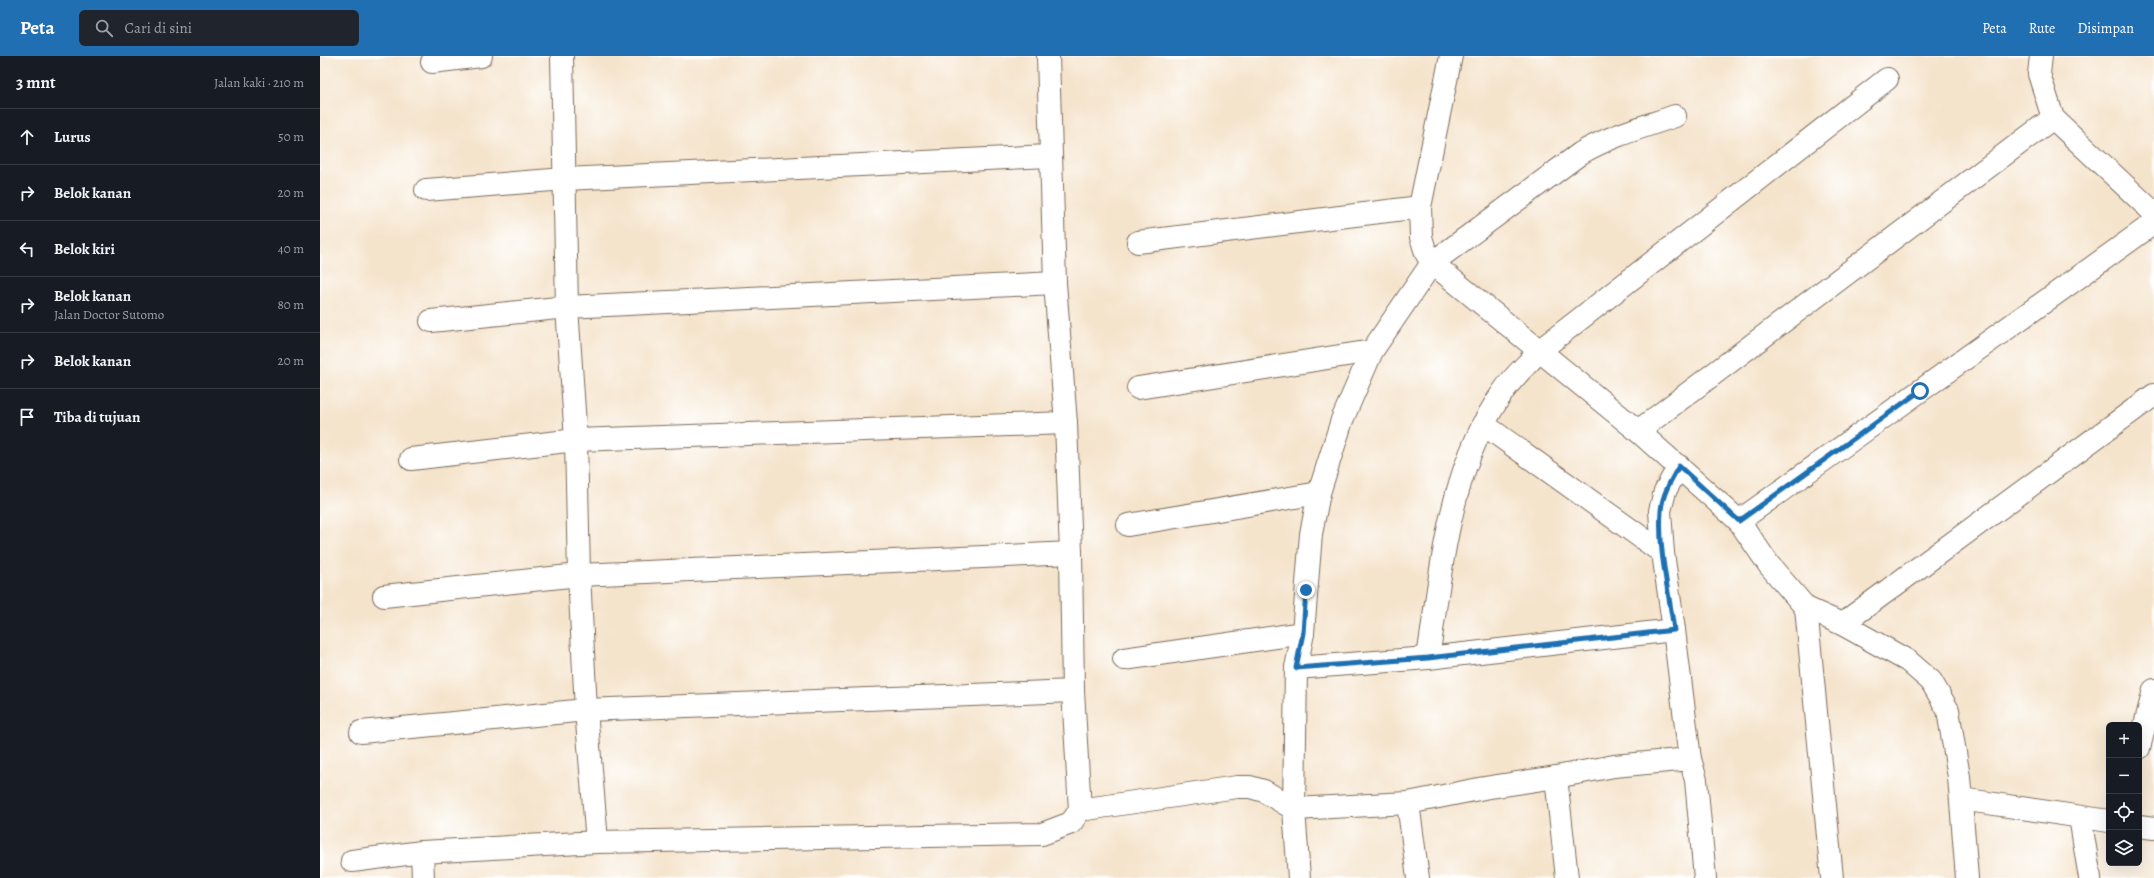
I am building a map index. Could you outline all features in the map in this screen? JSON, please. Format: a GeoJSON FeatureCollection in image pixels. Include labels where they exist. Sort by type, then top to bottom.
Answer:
{"type":"FeatureCollection","features":[{"type":"Feature","properties":{"kind":"street"},"geometry":{"type":"LineString","coordinates":[[432,62],[481,56]]}},
{"type":"Feature","properties":{"kind":"street"},"geometry":{"type":"LineString","coordinates":[[562,56],[567,307],[576,440],[579,575],[586,710],[597,842]]}},
{"type":"Feature","properties":{"kind":"street"},"geometry":{"type":"LineString","coordinates":[[352,861],[422,852],[597,842],[1042,834],[1071,823],[1080,810],[1072,691],[1071,553],[1066,423],[1055,283],[1048,56]]}},
{"type":"Feature","properties":{"kind":"street"},"geometry":{"type":"LineString","coordinates":[[1451,56],[1420,207],[1421,237],[1426,253],[1432,263],[1638,431],[1739,521],[1769,565],[1806,608],[1842,624],[1908,661],[1931,680],[1948,710],[1959,777],[1967,878]]}},
{"type":"Feature","properties":{"kind":"street"},"geometry":{"type":"LineString","coordinates":[[2041,56],[2039,74],[2053,118],[2154,213]]}},
{"type":"Feature","properties":{"kind":"street"},"geometry":{"type":"LineString","coordinates":[[1428,658],[1446,535],[1467,460],[1483,424],[1505,389],[1539,351],[1887,79]]}},
{"type":"Feature","properties":{"kind":"street"},"geometry":{"type":"LineString","coordinates":[[1299,878],[1294,808],[1296,668],[1303,633],[1311,534],[1319,493],[1342,420],[1372,351],[1432,263],[1581,153],[1597,144],[1675,116]]}},
{"type":"Feature","properties":{"kind":"street"},"geometry":{"type":"LineString","coordinates":[[1638,431],[2053,118]]}},
{"type":"Feature","properties":{"kind":"street"},"geometry":{"type":"LineString","coordinates":[[426,190],[565,179],[1050,156]]}},
{"type":"Feature","properties":{"kind":"street"},"geometry":{"type":"LineString","coordinates":[[1138,242],[1420,207]]}},
{"type":"Feature","properties":{"kind":"street"},"geometry":{"type":"LineString","coordinates":[[1739,521],[2154,223]]}},
{"type":"Feature","properties":{"kind":"street"},"geometry":{"type":"LineString","coordinates":[[431,321],[567,307],[1055,283]]}},
{"type":"Feature","properties":{"kind":"street"},"geometry":{"type":"LineString","coordinates":[[1138,388],[1372,351]]}},
{"type":"Feature","properties":{"kind":"street"},"geometry":{"type":"LineString","coordinates":[[1842,624],[2154,395]]}},
{"type":"Feature","properties":{"kind":"street"},"geometry":{"type":"LineString","coordinates":[[411,459],[576,440],[1066,423]]}},
{"type":"Feature","properties":{"kind":"street"},"geometry":{"type":"LineString","coordinates":[[1483,424],[1663,553]]}},
{"type":"Feature","properties":{"kind":"street"},"geometry":{"type":"LineString","coordinates":[[1679,466],[1665,491],[1660,511],[1663,553],[1690,759],[1696,780],[1705,878]]}},
{"type":"Feature","properties":{"kind":"street"},"geometry":{"type":"LineString","coordinates":[[1128,525],[1319,493]]}},
{"type":"Feature","properties":{"kind":"street"},"geometry":{"type":"LineString","coordinates":[[384,596],[579,575],[1071,553]]}},
{"type":"Feature","properties":{"kind":"street"},"geometry":{"type":"LineString","coordinates":[[1806,608],[1832,878]]}},
{"type":"Feature","properties":{"kind":"street"},"geometry":{"type":"LineString","coordinates":[[1296,668],[1428,658],[1674,630]]}},
{"type":"Feature","properties":{"kind":"street"},"geometry":{"type":"LineString","coordinates":[[1124,659],[1303,633]]}},
{"type":"Feature","properties":{"kind":"street"},"geometry":{"type":"LineString","coordinates":[[361,732],[586,710],[1072,691]]}},
{"type":"Feature","properties":{"kind":"street"},"geometry":{"type":"LineString","coordinates":[[2142,737],[2154,694]]}},
{"type":"Feature","properties":{"kind":"street"},"geometry":{"type":"LineString","coordinates":[[1080,810],[1237,787],[1250,787],[1264,791],[1294,808],[1408,803],[1484,788],[1614,766],[1690,759]]}},
{"type":"Feature","properties":{"kind":"street"},"geometry":{"type":"LineString","coordinates":[[1556,777],[1567,878]]}},
{"type":"Feature","properties":{"kind":"street"},"geometry":{"type":"LineString","coordinates":[[1961,799],[2106,821]]}},
{"type":"Feature","properties":{"kind":"street"},"geometry":{"type":"LineString","coordinates":[[1408,803],[1418,878]]}},
{"type":"Feature","properties":{"kind":"street"},"geometry":{"type":"LineString","coordinates":[[2080,817],[2090,878]]}},
{"type":"Feature","properties":{"kind":"street"},"geometry":{"type":"LineString","coordinates":[[2142,826],[2154,828]]}},
{"type":"Feature","properties":{"kind":"street"},"geometry":{"type":"LineString","coordinates":[[422,852],[423,878]]}},
{"type":"Feature","properties":{"kind":"route"},"geometry":{"type":"LineString","coordinates":[[1306,590],[1303,633],[1296,668],[1428,658],[1674,630],[1663,553],[1660,511],[1665,491],[1679,466],[1739,521],[1920,391]]}}]}
